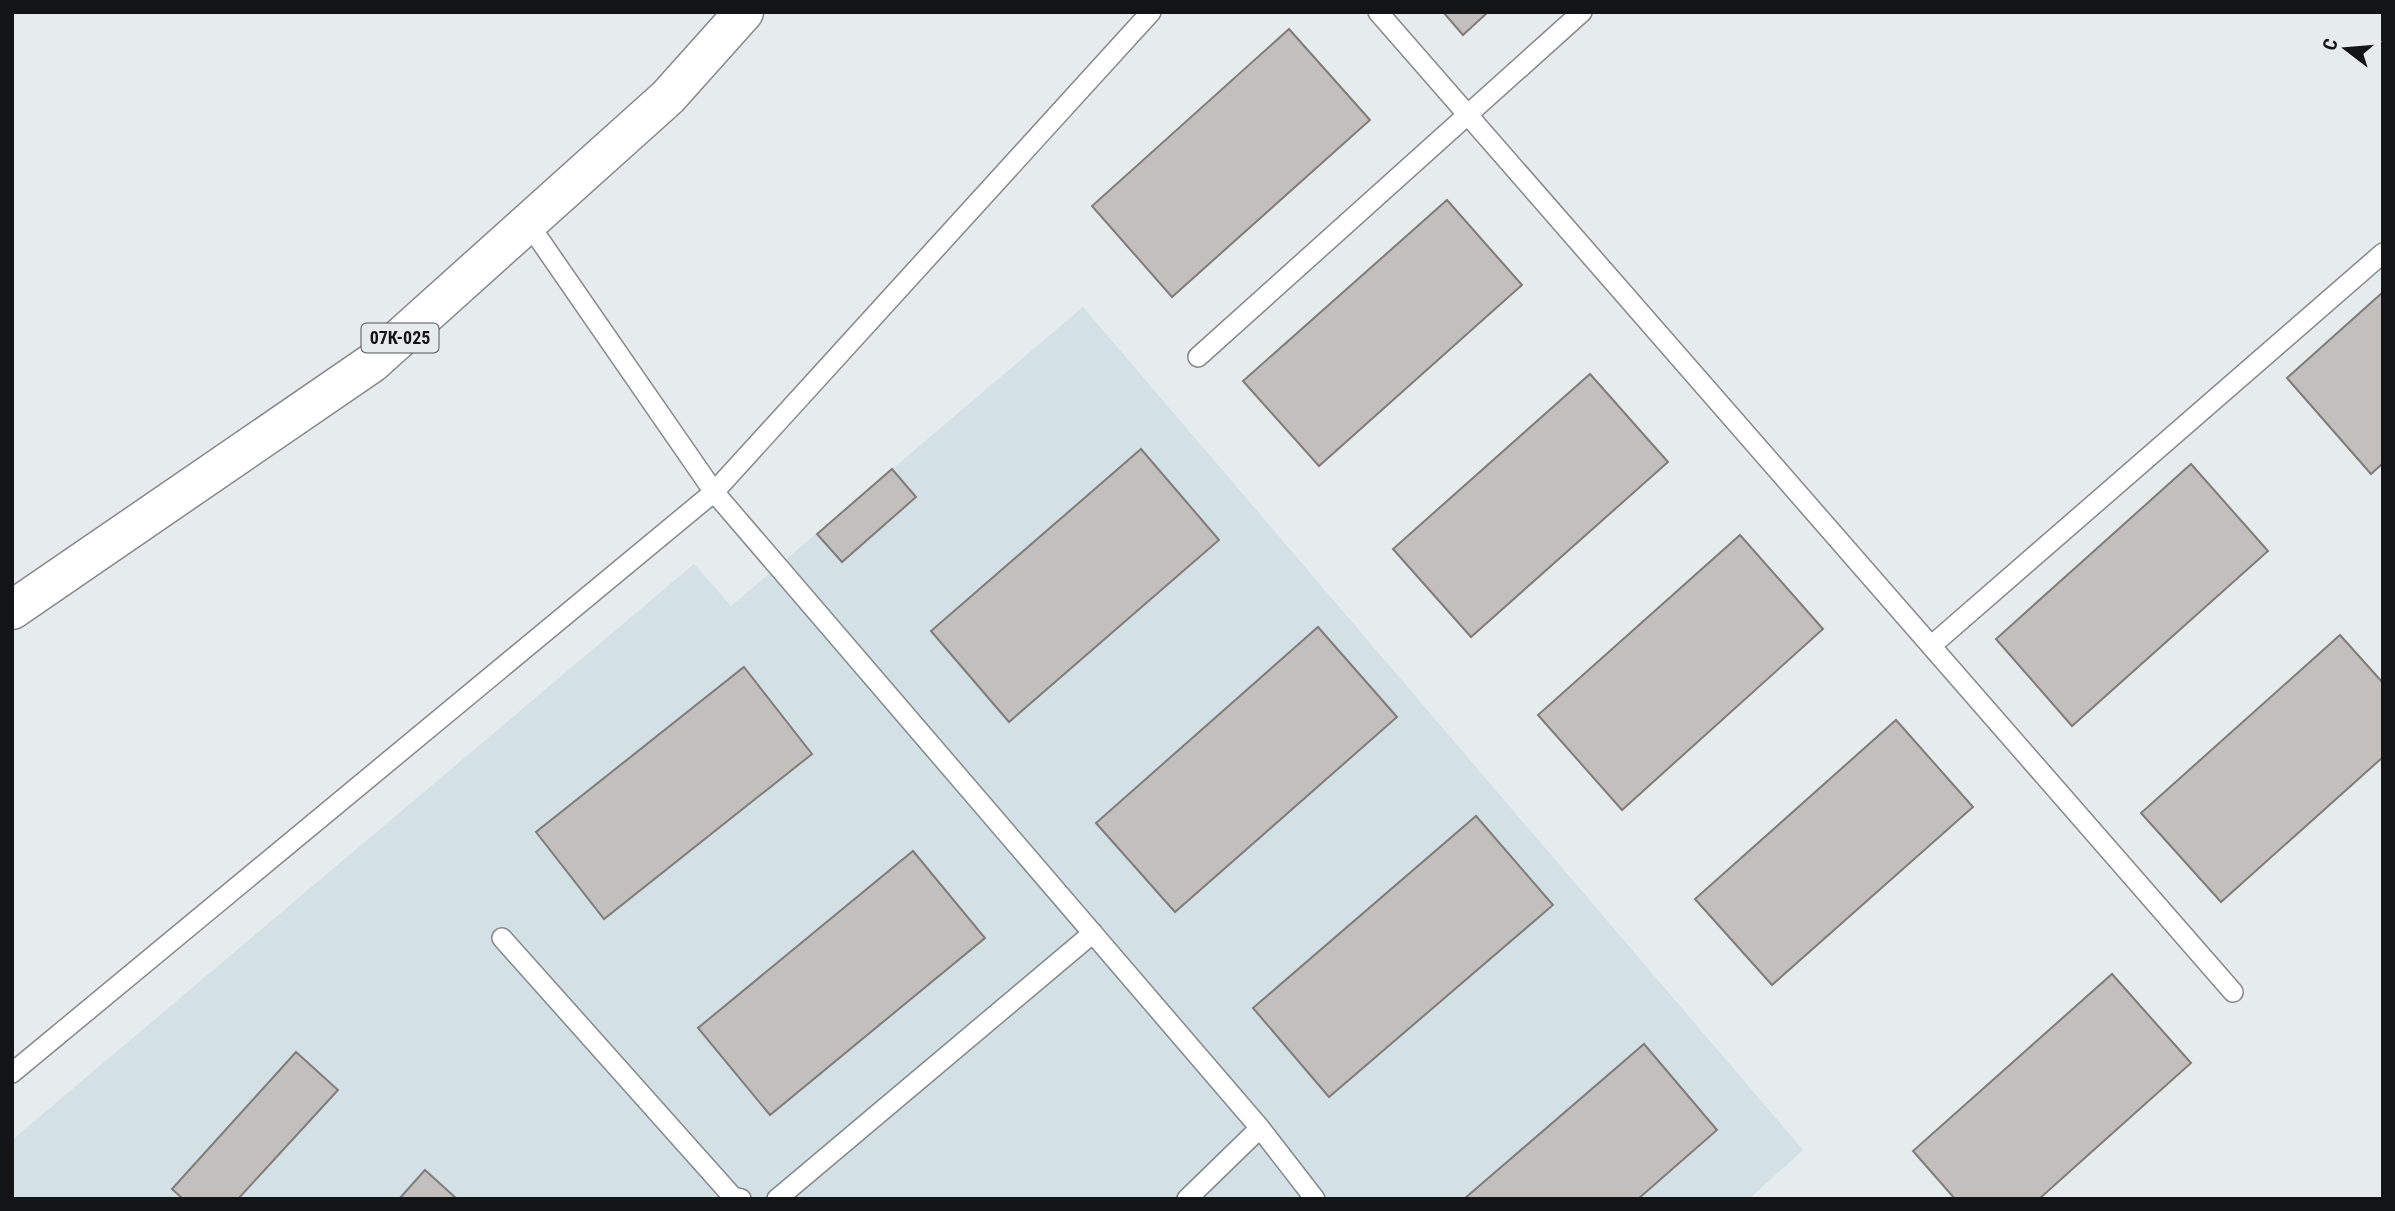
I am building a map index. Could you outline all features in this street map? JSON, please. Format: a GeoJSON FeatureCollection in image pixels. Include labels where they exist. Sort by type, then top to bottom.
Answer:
{"type":"FeatureCollection","features":[{"type":"Feature","properties":{"kind":"highway","name":"07К-025"},"geometry":{"type":"LineString","coordinates":[[12,610],[372,363],[667,97],[744,12]]}},
{"type":"Feature","properties":{"kind":"lane"},"geometry":{"type":"LineString","coordinates":[[12,1073],[714,492],[1151,12]]}},
{"type":"Feature","properties":{"kind":"lane"},"geometry":{"type":"LineString","coordinates":[[1378,12],[2233,992]]}},
{"type":"Feature","properties":{"kind":"lane"},"geometry":{"type":"LineString","coordinates":[[1198,357],[1582,12]]}},
{"type":"Feature","properties":{"kind":"lane"},"geometry":{"type":"LineString","coordinates":[[528,223],[714,492],[1260,1128],[1315,1199]]}},
{"type":"Feature","properties":{"kind":"lane"},"geometry":{"type":"LineString","coordinates":[[1931,646],[2383,253]]}},
{"type":"Feature","properties":{"kind":"lane"},"geometry":{"type":"LineString","coordinates":[[777,1199],[1093,933]]}},
{"type":"Feature","properties":{"kind":"lane"},"geometry":{"type":"LineString","coordinates":[[502,938],[733,1197],[741,1199]]}},
{"type":"Feature","properties":{"kind":"lane"},"geometry":{"type":"LineString","coordinates":[[1187,1199],[1260,1128]]}},
{"type":"Feature","properties":{"kind":"shaded area"},"geometry":{"type":"Polygon","coordinates":[[[1083,307],[1803,1150],[1749,1199],[12,1199],[12,1140],[694,564],[731,606],[1083,307]]]}},
{"type":"Feature","properties":{"kind":"building"},"geometry":{"type":"Polygon","coordinates":[[[1443,12],[1488,12],[1463,35],[1443,12]]]}},
{"type":"Feature","properties":{"kind":"building"},"geometry":{"type":"Polygon","coordinates":[[[1289,29],[1370,120],[1172,297],[1092,206],[1289,29]]]}},
{"type":"Feature","properties":{"kind":"building"},"geometry":{"type":"Polygon","coordinates":[[[1447,200],[1522,285],[1319,466],[1243,381],[1447,200]]]}},
{"type":"Feature","properties":{"kind":"building"},"geometry":{"type":"Polygon","coordinates":[[[2383,292],[2383,463],[2371,474],[2287,378],[2383,292]]]}},
{"type":"Feature","properties":{"kind":"building"},"geometry":{"type":"Polygon","coordinates":[[[1590,374],[1668,462],[1471,637],[1393,549],[1590,374]]]}},
{"type":"Feature","properties":{"kind":"building"},"geometry":{"type":"Polygon","coordinates":[[[1141,449],[1219,540],[1009,722],[931,631],[1141,449]]]}},
{"type":"Feature","properties":{"kind":"building"},"geometry":{"type":"Polygon","coordinates":[[[2191,464],[2268,551],[2072,726],[1996,639],[2191,464]]]}},
{"type":"Feature","properties":{"kind":"building"},"geometry":{"type":"Polygon","coordinates":[[[892,469],[916,497],[842,562],[817,534],[892,469]]]}},
{"type":"Feature","properties":{"kind":"building"},"geometry":{"type":"Polygon","coordinates":[[[1740,535],[1823,629],[1622,810],[1538,715],[1740,535]]]}},
{"type":"Feature","properties":{"kind":"building"},"geometry":{"type":"Polygon","coordinates":[[[1318,627],[1397,717],[1175,912],[1096,823],[1318,627]]]}},
{"type":"Feature","properties":{"kind":"building"},"geometry":{"type":"Polygon","coordinates":[[[2340,635],[2383,683],[2383,757],[2221,902],[2141,813],[2340,635]]]}},
{"type":"Feature","properties":{"kind":"building"},"geometry":{"type":"Polygon","coordinates":[[[744,667],[812,754],[604,919],[536,832],[744,667]]]}},
{"type":"Feature","properties":{"kind":"building"},"geometry":{"type":"Polygon","coordinates":[[[1896,720],[1973,807],[1772,985],[1695,899],[1896,720]]]}},
{"type":"Feature","properties":{"kind":"building"},"geometry":{"type":"Polygon","coordinates":[[[1476,816],[1553,905],[1329,1097],[1253,1008],[1476,816]]]}},
{"type":"Feature","properties":{"kind":"building"},"geometry":{"type":"Polygon","coordinates":[[[913,851],[985,938],[770,1115],[698,1028],[913,851]]]}},
{"type":"Feature","properties":{"kind":"building"},"geometry":{"type":"Polygon","coordinates":[[[2112,974],[2191,1063],[2039,1199],[1955,1199],[1913,1151],[2112,974]]]}},
{"type":"Feature","properties":{"kind":"building"},"geometry":{"type":"Polygon","coordinates":[[[1644,1044],[1717,1130],[1638,1199],[1464,1199],[1644,1044]]]}},
{"type":"Feature","properties":{"kind":"building"},"geometry":{"type":"Polygon","coordinates":[[[296,1052],[338,1090],[238,1199],[183,1199],[172,1189],[296,1052]]]}},
{"type":"Feature","properties":{"kind":"building"},"geometry":{"type":"Polygon","coordinates":[[[425,1170],[457,1199],[399,1199],[425,1170]]]}}]}
